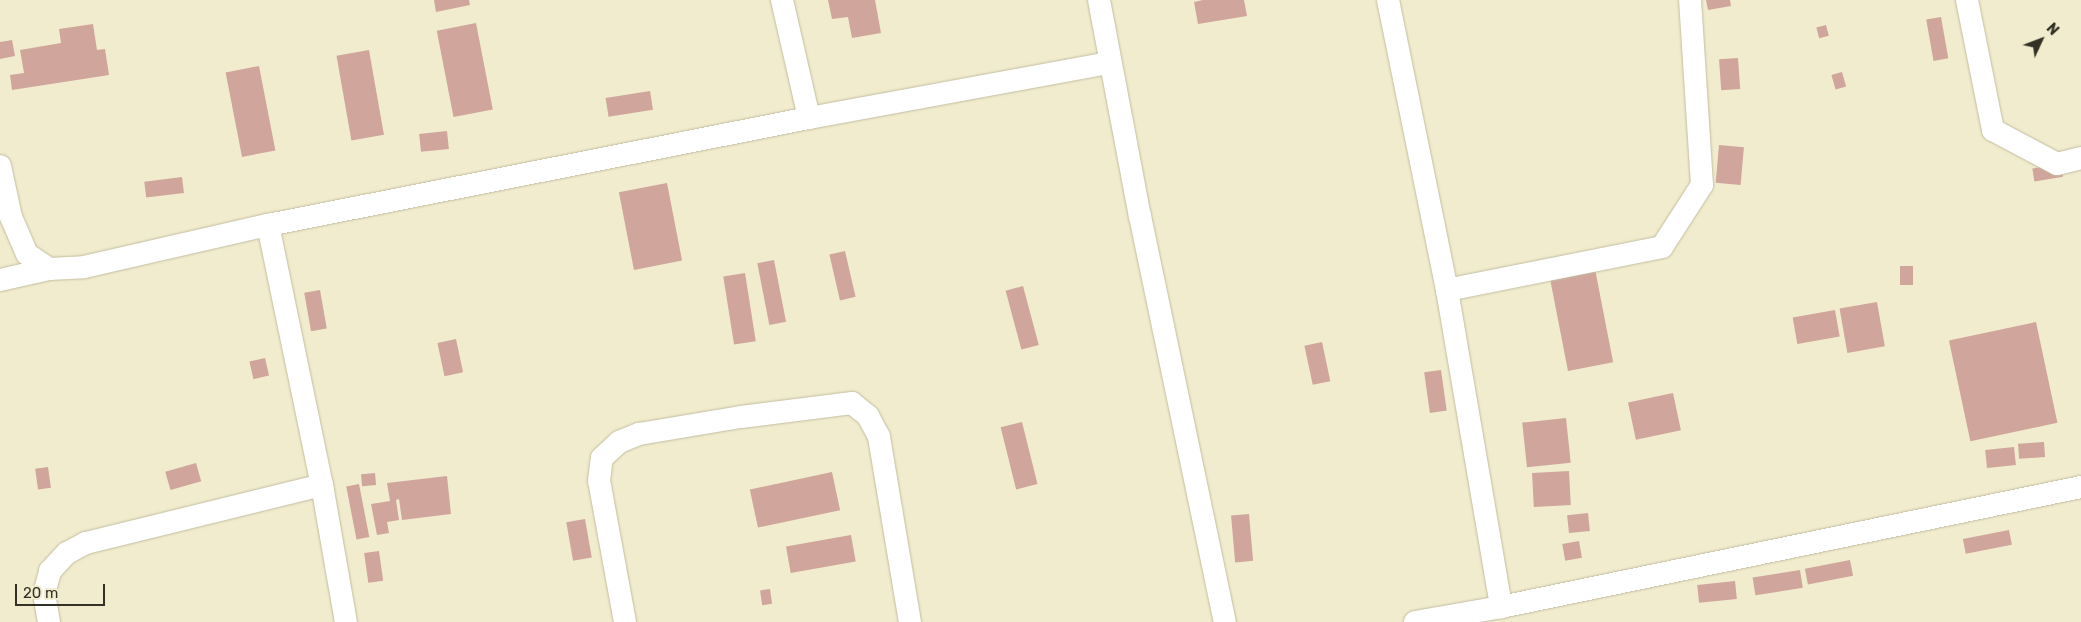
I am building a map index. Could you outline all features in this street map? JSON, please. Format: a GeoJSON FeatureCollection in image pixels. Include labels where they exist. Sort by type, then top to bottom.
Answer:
{"type":"FeatureCollection","features":[{"type":"Feature","properties":{"kind":"street"},"geometry":{"type":"LineString","coordinates":[[782,0],[809,118]]}},
{"type":"Feature","properties":{"kind":"street"},"geometry":{"type":"LineString","coordinates":[[1099,0],[1110,63],[1225,622]]}},
{"type":"Feature","properties":{"kind":"street"},"geometry":{"type":"LineString","coordinates":[[1388,0],[1447,290],[1501,607]]}},
{"type":"Feature","properties":{"kind":"street"},"geometry":{"type":"LineString","coordinates":[[1447,290],[1662,247],[1702,185],[1690,0]]}},
{"type":"Feature","properties":{"kind":"street"},"geometry":{"type":"LineString","coordinates":[[1967,0],[1993,130],[2057,164],[2081,158]]}},
{"type":"Feature","properties":{"kind":"street"},"geometry":{"type":"LineString","coordinates":[[0,280],[49,269],[84,267],[268,224],[809,118],[1110,63]]}},
{"type":"Feature","properties":{"kind":"street"},"geometry":{"type":"LineString","coordinates":[[0,166],[11,217],[27,254],[49,269]]}},
{"type":"Feature","properties":{"kind":"street"},"geometry":{"type":"LineString","coordinates":[[268,224],[322,484],[346,622]]}},
{"type":"Feature","properties":{"kind":"street"},"geometry":{"type":"LineString","coordinates":[[625,622],[599,481],[602,458],[619,442],[639,434],[741,417],[852,403],[868,416],[879,437],[910,622]]}},
{"type":"Feature","properties":{"kind":"street"},"geometry":{"type":"LineString","coordinates":[[49,622],[44,594],[50,571],[67,553],[86,542],[322,484]]}},
{"type":"Feature","properties":{"kind":"street"},"geometry":{"type":"LineString","coordinates":[[1415,622],[1501,607],[2081,487]]}},
{"type":"Feature","properties":{"kind":"building"},"geometry":{"type":"Polygon","coordinates":[[[434,0],[469,0],[470,5],[436,12],[434,0]]]}},
{"type":"Feature","properties":{"kind":"building"},"geometry":{"type":"Polygon","coordinates":[[[828,0],[875,0],[881,33],[852,38],[848,17],[832,19],[828,0]]]}},
{"type":"Feature","properties":{"kind":"building"},"geometry":{"type":"Polygon","coordinates":[[[1203,0],[1244,0],[1247,16],[1198,24],[1194,2],[1203,0]]]}},
{"type":"Feature","properties":{"kind":"building"},"geometry":{"type":"Polygon","coordinates":[[[1706,0],[1730,0],[1731,6],[1708,10],[1706,0]]]}},
{"type":"Feature","properties":{"kind":"building"},"geometry":{"type":"Polygon","coordinates":[[[1941,17],[1948,58],[1934,61],[1926,20],[1941,17]]]}},
{"type":"Feature","properties":{"kind":"building"},"geometry":{"type":"Polygon","coordinates":[[[476,23],[493,109],[454,117],[437,31],[476,23]]]}},
{"type":"Feature","properties":{"kind":"building"},"geometry":{"type":"Polygon","coordinates":[[[93,24],[97,50],[105,49],[109,75],[12,90],[10,75],[24,73],[20,50],[61,43],[59,29],[93,24]]]}},
{"type":"Feature","properties":{"kind":"building"},"geometry":{"type":"Polygon","coordinates":[[[1826,25],[1829,36],[1819,38],[1816,28],[1826,25]]]}},
{"type":"Feature","properties":{"kind":"building"},"geometry":{"type":"Polygon","coordinates":[[[12,40],[15,56],[0,59],[0,42],[12,40]]]}},
{"type":"Feature","properties":{"kind":"building"},"geometry":{"type":"Polygon","coordinates":[[[369,50],[384,135],[351,140],[337,56],[369,50]]]}},
{"type":"Feature","properties":{"kind":"building"},"geometry":{"type":"Polygon","coordinates":[[[1738,58],[1740,89],[1721,90],[1719,59],[1738,58]]]}},
{"type":"Feature","properties":{"kind":"building"},"geometry":{"type":"Polygon","coordinates":[[[259,66],[275,150],[242,157],[226,72],[259,66]]]}},
{"type":"Feature","properties":{"kind":"building"},"geometry":{"type":"Polygon","coordinates":[[[1842,72],[1846,86],[1836,89],[1831,75],[1842,72]]]}},
{"type":"Feature","properties":{"kind":"building"},"geometry":{"type":"Polygon","coordinates":[[[650,91],[653,110],[609,117],[606,98],[650,91]]]}},
{"type":"Feature","properties":{"kind":"building"},"geometry":{"type":"Polygon","coordinates":[[[447,131],[449,149],[421,152],[419,134],[447,131]]]}},
{"type":"Feature","properties":{"kind":"building"},"geometry":{"type":"Polygon","coordinates":[[[1719,145],[1744,147],[1741,185],[1716,183],[1719,145]]]}},
{"type":"Feature","properties":{"kind":"building"},"geometry":{"type":"Polygon","coordinates":[[[2061,164],[2063,177],[2034,181],[2032,169],[2061,164]]]}},
{"type":"Feature","properties":{"kind":"building"},"geometry":{"type":"Polygon","coordinates":[[[182,177],[184,193],[146,198],[144,182],[182,177]]]}},
{"type":"Feature","properties":{"kind":"building"},"geometry":{"type":"Polygon","coordinates":[[[667,183],[682,261],[634,270],[619,192],[667,183]]]}},
{"type":"Feature","properties":{"kind":"building"},"geometry":{"type":"Polygon","coordinates":[[[845,251],[856,297],[840,300],[829,255],[845,251]]]}},
{"type":"Feature","properties":{"kind":"building"},"geometry":{"type":"Polygon","coordinates":[[[774,260],[786,322],[769,325],[757,263],[774,260]]]}},
{"type":"Feature","properties":{"kind":"building"},"geometry":{"type":"Polygon","coordinates":[[[1900,266],[1913,266],[1913,285],[1900,285],[1900,266]]]}},
{"type":"Feature","properties":{"kind":"building"},"geometry":{"type":"Polygon","coordinates":[[[1595,269],[1613,362],[1568,371],[1550,278],[1595,269]]]}},
{"type":"Feature","properties":{"kind":"building"},"geometry":{"type":"Polygon","coordinates":[[[745,273],[756,341],[734,345],[723,276],[745,273]]]}},
{"type":"Feature","properties":{"kind":"building"},"geometry":{"type":"Polygon","coordinates":[[[1023,286],[1039,345],[1021,350],[1006,291],[1023,286]]]}},
{"type":"Feature","properties":{"kind":"building"},"geometry":{"type":"Polygon","coordinates":[[[320,290],[327,328],[311,331],[304,293],[320,290]]]}},
{"type":"Feature","properties":{"kind":"building"},"geometry":{"type":"Polygon","coordinates":[[[1877,302],[1885,346],[1847,353],[1840,309],[1877,302]]]}},
{"type":"Feature","properties":{"kind":"building"},"geometry":{"type":"Polygon","coordinates":[[[1835,310],[1840,337],[1797,344],[1793,317],[1835,310]]]}},
{"type":"Feature","properties":{"kind":"building"},"geometry":{"type":"Polygon","coordinates":[[[2036,322],[2057,423],[1970,441],[1949,341],[2036,322]]]}},
{"type":"Feature","properties":{"kind":"building"},"geometry":{"type":"Polygon","coordinates":[[[456,339],[463,372],[444,376],[437,343],[456,339]]]}},
{"type":"Feature","properties":{"kind":"building"},"geometry":{"type":"Polygon","coordinates":[[[1322,342],[1330,381],[1313,385],[1304,346],[1322,342]]]}},
{"type":"Feature","properties":{"kind":"building"},"geometry":{"type":"Polygon","coordinates":[[[265,358],[269,376],[253,379],[249,362],[265,358]]]}},
{"type":"Feature","properties":{"kind":"building"},"geometry":{"type":"Polygon","coordinates":[[[1441,370],[1447,411],[1430,413],[1424,372],[1441,370]]]}},
{"type":"Feature","properties":{"kind":"building"},"geometry":{"type":"Polygon","coordinates":[[[1673,393],[1681,430],[1636,440],[1628,403],[1673,393]]]}},
{"type":"Feature","properties":{"kind":"building"},"geometry":{"type":"Polygon","coordinates":[[[1566,418],[1571,463],[1527,467],[1522,423],[1566,418]]]}},
{"type":"Feature","properties":{"kind":"building"},"geometry":{"type":"Polygon","coordinates":[[[1022,422],[1037,484],[1016,489],[1001,427],[1022,422]]]}},
{"type":"Feature","properties":{"kind":"building"},"geometry":{"type":"Polygon","coordinates":[[[2044,442],[2045,457],[2019,459],[2018,444],[2044,442]]]}},
{"type":"Feature","properties":{"kind":"building"},"geometry":{"type":"Polygon","coordinates":[[[2014,447],[2016,465],[1987,468],[1985,450],[2014,447]]]}},
{"type":"Feature","properties":{"kind":"building"},"geometry":{"type":"Polygon","coordinates":[[[196,463],[201,481],[170,490],[165,472],[196,463]]]}},
{"type":"Feature","properties":{"kind":"building"},"geometry":{"type":"Polygon","coordinates":[[[48,467],[51,488],[38,490],[35,469],[48,467]]]}},
{"type":"Feature","properties":{"kind":"building"},"geometry":{"type":"Polygon","coordinates":[[[1569,471],[1571,505],[1534,507],[1532,473],[1569,471]]]}},
{"type":"Feature","properties":{"kind":"building"},"geometry":{"type":"Polygon","coordinates":[[[832,472],[840,510],[758,528],[750,489],[832,472]]]}},
{"type":"Feature","properties":{"kind":"building"},"geometry":{"type":"Polygon","coordinates":[[[375,473],[376,485],[362,486],[361,474],[375,473]]]}},
{"type":"Feature","properties":{"kind":"building"},"geometry":{"type":"Polygon","coordinates":[[[447,476],[451,514],[402,520],[399,499],[396,500],[399,520],[387,522],[389,533],[377,535],[371,504],[390,501],[387,483],[447,476]]]}},
{"type":"Feature","properties":{"kind":"building"},"geometry":{"type":"Polygon","coordinates":[[[359,484],[369,537],[357,539],[346,486],[359,484]]]}},
{"type":"Feature","properties":{"kind":"building"},"geometry":{"type":"Polygon","coordinates":[[[1588,513],[1590,531],[1569,533],[1567,515],[1588,513]]]}},
{"type":"Feature","properties":{"kind":"building"},"geometry":{"type":"Polygon","coordinates":[[[1249,514],[1253,561],[1235,562],[1231,516],[1249,514]]]}},
{"type":"Feature","properties":{"kind":"building"},"geometry":{"type":"Polygon","coordinates":[[[585,519],[592,557],[573,561],[566,522],[585,519]]]}},
{"type":"Feature","properties":{"kind":"building"},"geometry":{"type":"Polygon","coordinates":[[[2009,530],[2012,545],[1966,554],[1963,539],[2009,530]]]}},
{"type":"Feature","properties":{"kind":"building"},"geometry":{"type":"Polygon","coordinates":[[[851,535],[856,562],[791,573],[786,546],[851,535]]]}},
{"type":"Feature","properties":{"kind":"building"},"geometry":{"type":"Polygon","coordinates":[[[1579,541],[1582,558],[1565,561],[1562,544],[1579,541]]]}},
{"type":"Feature","properties":{"kind":"building"},"geometry":{"type":"Polygon","coordinates":[[[379,551],[383,581],[368,583],[364,553],[379,551]]]}},
{"type":"Feature","properties":{"kind":"building"},"geometry":{"type":"Polygon","coordinates":[[[1850,560],[1853,576],[1808,584],[1805,569],[1850,560]]]}},
{"type":"Feature","properties":{"kind":"building"},"geometry":{"type":"Polygon","coordinates":[[[1800,570],[1803,588],[1755,595],[1753,578],[1800,570]]]}},
{"type":"Feature","properties":{"kind":"building"},"geometry":{"type":"Polygon","coordinates":[[[1735,581],[1737,599],[1699,603],[1697,585],[1735,581]]]}},
{"type":"Feature","properties":{"kind":"building"},"geometry":{"type":"Polygon","coordinates":[[[770,589],[772,604],[762,605],[760,590],[770,589]]]}}]}
